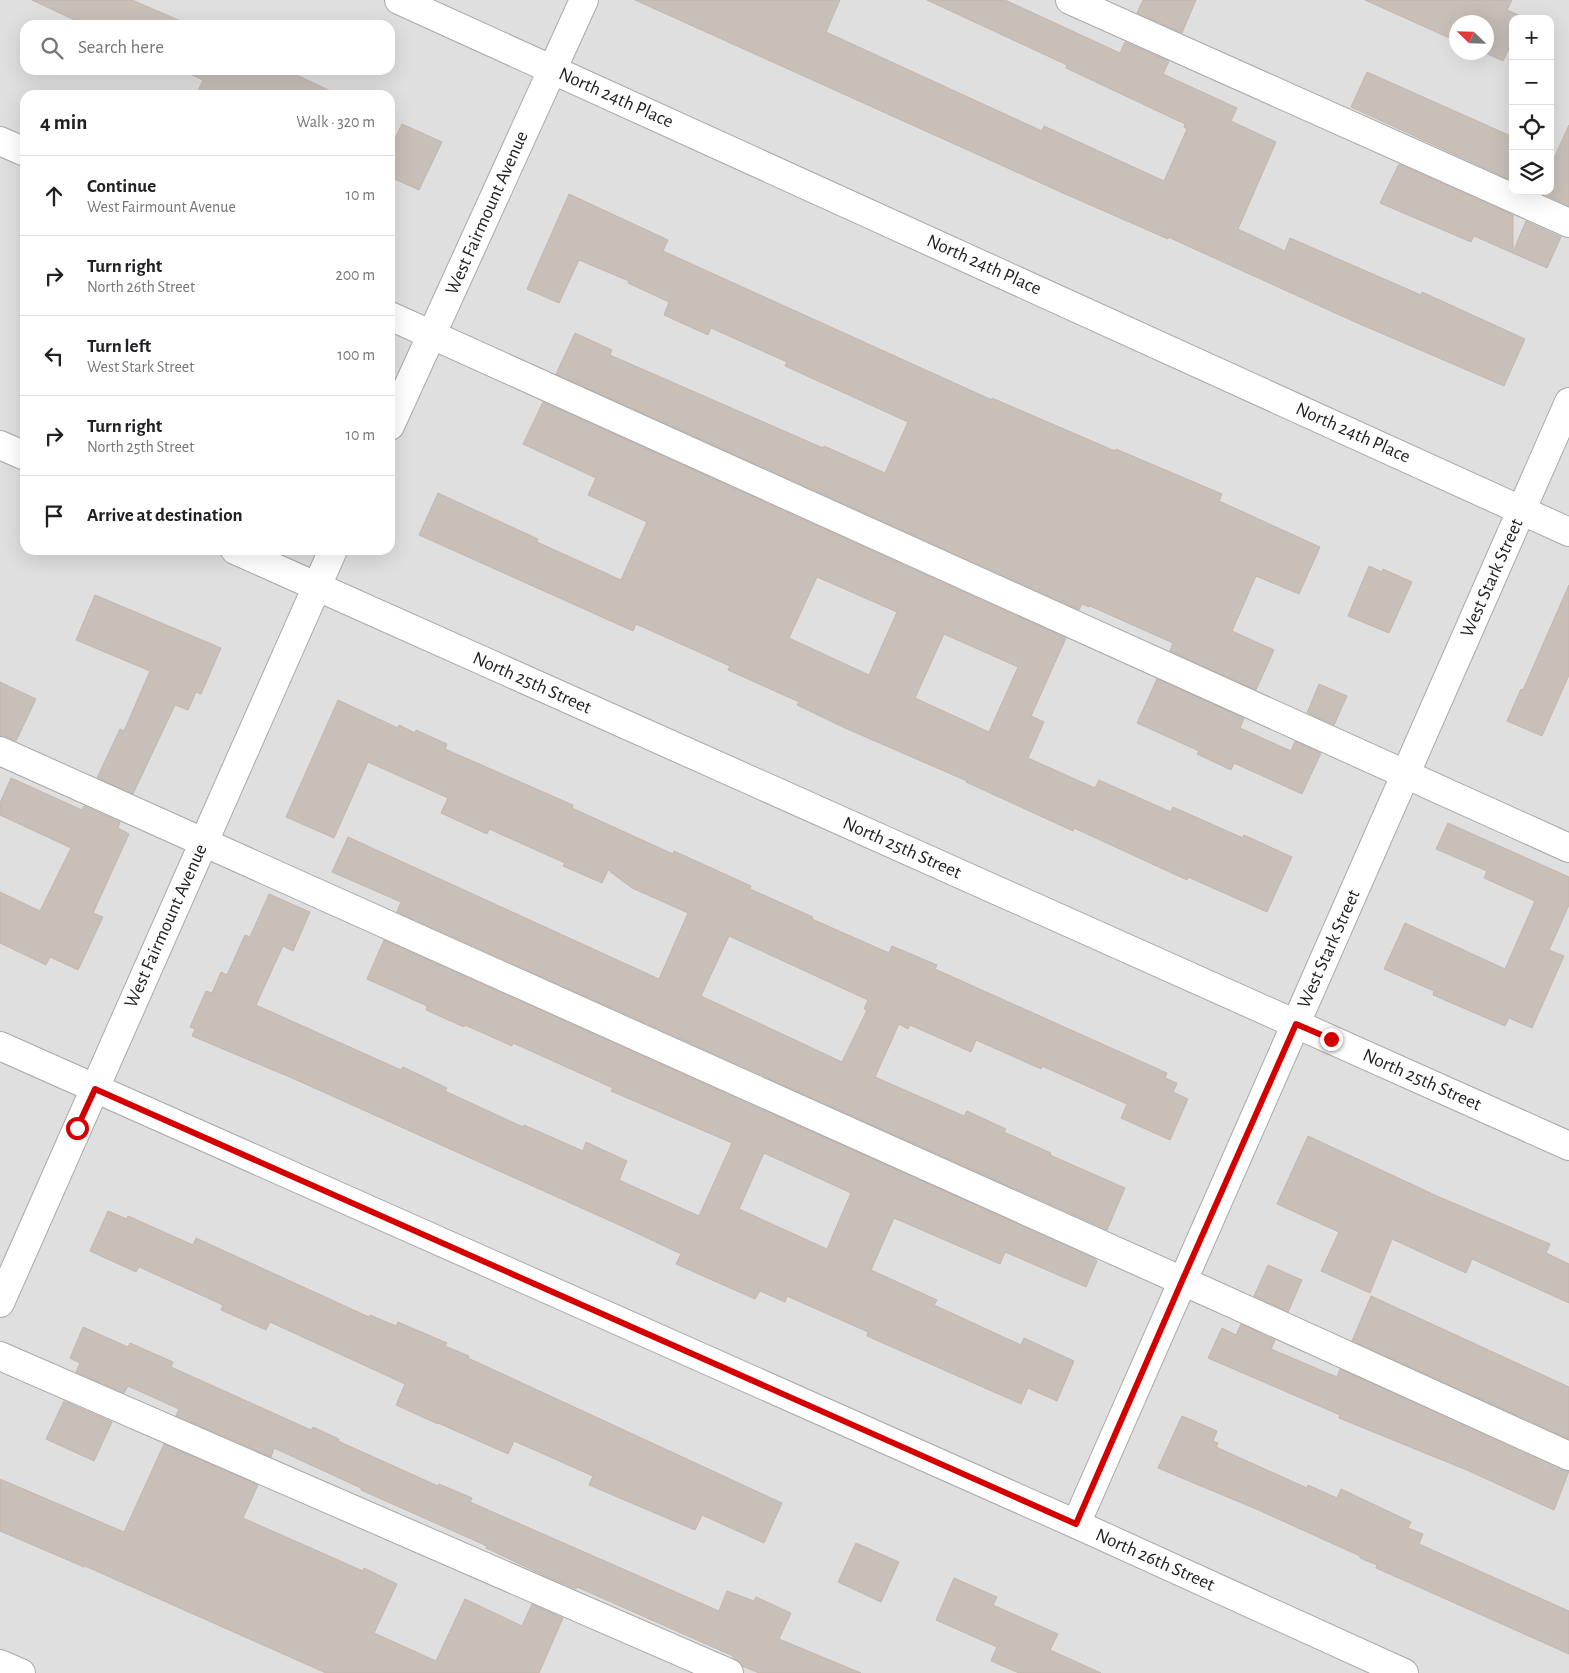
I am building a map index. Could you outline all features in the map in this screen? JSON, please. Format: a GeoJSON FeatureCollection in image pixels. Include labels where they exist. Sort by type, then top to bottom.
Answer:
{"type":"FeatureCollection","features":[{"type":"Feature","properties":{"kind":"street","name":"North 24th Place"},"geometry":{"type":"LineString","coordinates":[[399,0],[1569,532]]}},
{"type":"Feature","properties":{"kind":"street","name":"West Fairmount Avenue"},"geometry":{"type":"LineString","coordinates":[[395,415],[584,0]]}},
{"type":"Feature","properties":{"kind":"street"},"geometry":{"type":"LineString","coordinates":[[1070,0],[1569,224]]}},
{"type":"Feature","properties":{"kind":"street"},"geometry":{"type":"LineString","coordinates":[[0,141],[20,150]]}},
{"type":"Feature","properties":{"kind":"street"},"geometry":{"type":"LineString","coordinates":[[395,318],[1569,848]]}},
{"type":"Feature","properties":{"kind":"street","name":"West Stark Street"},"geometry":{"type":"LineString","coordinates":[[1076,1524],[1569,402]]}},
{"type":"Feature","properties":{"kind":"street"},"geometry":{"type":"LineString","coordinates":[[0,445],[20,454]]}},
{"type":"Feature","properties":{"kind":"street","name":"North 25th Street"},"geometry":{"type":"LineString","coordinates":[[246,555],[1569,1146]]}},
{"type":"Feature","properties":{"kind":"street","name":"West Fairmount Avenue"},"geometry":{"type":"LineString","coordinates":[[0,1303],[331,555]]}},
{"type":"Feature","properties":{"kind":"street"},"geometry":{"type":"LineString","coordinates":[[0,751],[1569,1456]]}},
{"type":"Feature","properties":{"kind":"street","name":"North 26th Street"},"geometry":{"type":"LineString","coordinates":[[0,1046],[1076,1524],[1404,1673]]}},
{"type":"Feature","properties":{"kind":"street"},"geometry":{"type":"LineString","coordinates":[[0,1356],[729,1673]]}},
{"type":"Feature","properties":{"kind":"shaded area"},"geometry":{"type":"Polygon","coordinates":[[[0,0],[1569,0],[1569,1673],[0,1673],[0,0]]]}},
{"type":"Feature","properties":{"kind":"building"},"geometry":{"type":"Polygon","coordinates":[[[32,0],[132,0],[178,20],[74,20],[32,0]]]}},
{"type":"Feature","properties":{"kind":"building"},"geometry":{"type":"Polygon","coordinates":[[[635,0],[840,0],[826,32],[1042,131],[1044,126],[1164,181],[1187,129],[1184,127],[1185,124],[1066,68],[1067,65],[927,0],[1005,0],[1120,53],[1125,42],[1169,61],[1163,74],[1237,108],[1231,121],[1276,142],[1238,229],[1285,251],[1290,238],[1421,295],[1422,292],[1525,339],[1504,386],[1355,322],[1168,237],[1168,239],[1063,193],[635,0]]]}},
{"type":"Feature","properties":{"kind":"building"},"geometry":{"type":"Polygon","coordinates":[[[1143,0],[1196,0],[1182,33],[1137,13],[1143,0]]]}},
{"type":"Feature","properties":{"kind":"building"},"geometry":{"type":"Polygon","coordinates":[[[1365,0],[1512,0],[1507,10],[1518,15],[1509,15],[1509,48],[1503,61],[1494,57],[1494,15],[1449,15],[1449,38],[1365,0]]]}},
{"type":"Feature","properties":{"kind":"building"},"geometry":{"type":"Polygon","coordinates":[[[1367,72],[1509,135],[1509,179],[1351,107],[1367,72]]]}},
{"type":"Feature","properties":{"kind":"building"},"geometry":{"type":"Polygon","coordinates":[[[192,75],[297,75],[328,90],[198,90],[203,80],[192,75]]]}},
{"type":"Feature","properties":{"kind":"building"},"geometry":{"type":"Polygon","coordinates":[[[402,124],[442,142],[419,190],[395,179],[395,139],[402,124]]]}},
{"type":"Feature","properties":{"kind":"building"},"geometry":{"type":"Polygon","coordinates":[[[1569,125],[1569,206],[1545,195],[1554,195],[1554,158],[1569,125]]]}},
{"type":"Feature","properties":{"kind":"building"},"geometry":{"type":"Polygon","coordinates":[[[1399,164],[1513,215],[1513,252],[1526,221],[1561,237],[1547,268],[1474,236],[1471,242],[1380,203],[1399,164]]]}},
{"type":"Feature","properties":{"kind":"building"},"geometry":{"type":"Polygon","coordinates":[[[569,194],[668,240],[663,251],[992,400],[992,398],[1115,451],[1116,449],[1222,494],[1219,501],[1320,547],[1299,594],[1256,576],[1232,631],[1274,650],[1256,690],[1170,651],[1173,643],[1090,606],[1082,604],[1079,610],[556,374],[575,333],[612,350],[610,355],[885,473],[908,422],[785,366],[787,362],[711,328],[708,335],[664,315],[669,302],[628,283],[629,281],[579,260],[559,303],[527,289],[569,194]]]}},
{"type":"Feature","properties":{"kind":"building"},"geometry":{"type":"Polygon","coordinates":[[[543,402],[1066,638],[1031,716],[1044,722],[1028,758],[1095,788],[1099,780],[1171,812],[1173,807],[1243,838],[1244,835],[1292,857],[1267,912],[1188,877],[1187,880],[1074,828],[1073,831],[967,781],[845,728],[797,705],[799,702],[728,670],[730,666],[636,624],[633,631],[419,535],[438,493],[538,539],[537,542],[621,580],[647,522],[588,495],[596,478],[523,444],[543,402]],[[817,577],[789,638],[869,675],[897,612],[817,577]],[[944,634],[915,698],[989,732],[1018,667],[944,634]]]}},
{"type":"Feature","properties":{"kind":"building"},"geometry":{"type":"Polygon","coordinates":[[[1369,566],[1382,572],[1383,569],[1412,582],[1389,633],[1348,616],[1369,566]]]}},
{"type":"Feature","properties":{"kind":"building"},"geometry":{"type":"Polygon","coordinates":[[[1569,585],[1569,675],[1542,736],[1507,721],[1521,689],[1523,690],[1569,585]]]}},
{"type":"Feature","properties":{"kind":"building"},"geometry":{"type":"Polygon","coordinates":[[[95,595],[221,648],[201,694],[196,692],[188,710],[175,705],[133,794],[97,778],[120,729],[124,731],[150,671],[76,640],[95,595]]]}},
{"type":"Feature","properties":{"kind":"building"},"geometry":{"type":"Polygon","coordinates":[[[1157,679],[1244,718],[1240,728],[1291,751],[1295,741],[1321,753],[1302,794],[1234,763],[1231,770],[1197,754],[1199,751],[1137,723],[1157,679]]]}},
{"type":"Feature","properties":{"kind":"building"},"geometry":{"type":"Polygon","coordinates":[[[0,682],[36,699],[16,741],[0,736],[0,682]]]}},
{"type":"Feature","properties":{"kind":"building"},"geometry":{"type":"Polygon","coordinates":[[[1319,684],[1347,696],[1334,725],[1307,713],[1319,684]]]}},
{"type":"Feature","properties":{"kind":"building"},"geometry":{"type":"Polygon","coordinates":[[[338,700],[398,728],[399,725],[415,733],[416,730],[447,744],[445,749],[573,805],[572,808],[673,854],[674,851],[751,886],[750,889],[813,917],[812,919],[889,953],[892,946],[937,965],[935,969],[1167,1073],[1165,1078],[1177,1083],[1173,1092],[1188,1099],[1170,1140],[1121,1118],[1127,1104],[1042,1066],[1041,1069],[976,1040],[971,1052],[910,1025],[908,1029],[899,1024],[875,1077],[964,1116],[967,1111],[1006,1129],[1004,1132],[1051,1153],[1050,1155],[1125,1188],[1107,1230],[397,912],[401,902],[332,872],[348,837],[659,979],[688,913],[632,888],[608,870],[602,883],[563,866],[565,863],[489,829],[487,834],[441,813],[448,798],[368,762],[334,838],[286,817],[338,700]],[[729,936],[701,996],[842,1062],[867,1010],[864,1009],[868,1000],[729,936]]]}},
{"type":"Feature","properties":{"kind":"building"},"geometry":{"type":"Polygon","coordinates":[[[11,778],[82,810],[84,806],[120,822],[118,828],[129,834],[93,913],[103,917],[78,970],[50,957],[46,965],[0,943],[0,892],[40,911],[71,848],[0,815],[0,803],[11,778]]]}},
{"type":"Feature","properties":{"kind":"building"},"geometry":{"type":"Polygon","coordinates":[[[1448,823],[1569,877],[1569,905],[1549,950],[1564,956],[1532,1028],[1509,1018],[1505,1026],[1433,995],[1434,991],[1384,969],[1405,923],[1505,969],[1535,901],[1484,878],[1487,871],[1436,849],[1448,823]]]}},
{"type":"Feature","properties":{"kind":"building"},"geometry":{"type":"Polygon","coordinates":[[[269,894],[310,912],[293,951],[283,946],[256,1005],[401,1070],[403,1067],[447,1088],[445,1091],[523,1127],[524,1125],[583,1151],[586,1142],[627,1161],[619,1180],[699,1216],[732,1143],[611,1091],[613,1088],[513,1043],[512,1046],[426,1010],[427,1006],[367,979],[384,940],[1094,1258],[1097,1261],[1086,1287],[1005,1252],[1000,1264],[894,1218],[871,1270],[937,1300],[934,1305],[1021,1345],[1024,1338],[1074,1361],[1057,1401],[1028,1388],[1021,1404],[867,1336],[868,1332],[787,1296],[785,1302],[760,1291],[755,1299],[676,1264],[681,1254],[626,1228],[292,1078],[192,1036],[195,1029],[190,1027],[206,991],[212,993],[221,972],[227,975],[245,935],[250,937],[269,894]],[[764,1153],[739,1209],[827,1249],[851,1193],[764,1153]]]}},
{"type":"Feature","properties":{"kind":"building"},"geometry":{"type":"Polygon","coordinates":[[[1308,1136],[1437,1196],[1550,1244],[1546,1253],[1569,1264],[1569,1303],[1472,1259],[1466,1273],[1392,1239],[1370,1293],[1321,1271],[1339,1232],[1277,1204],[1308,1136]]]}},
{"type":"Feature","properties":{"kind":"building"},"geometry":{"type":"Polygon","coordinates":[[[108,1211],[127,1219],[128,1216],[193,1245],[196,1238],[369,1317],[370,1315],[396,1326],[398,1322],[447,1343],[445,1346],[469,1356],[468,1358],[782,1503],[764,1543],[702,1515],[695,1530],[589,1485],[593,1476],[514,1441],[508,1454],[438,1424],[396,1405],[405,1384],[270,1322],[266,1330],[221,1310],[223,1305],[139,1267],[136,1272],[90,1251],[108,1211]]]}},
{"type":"Feature","properties":{"kind":"building"},"geometry":{"type":"Polygon","coordinates":[[[1268,1265],[1302,1280],[1288,1312],[1254,1296],[1268,1265]]]}},
{"type":"Feature","properties":{"kind":"building"},"geometry":{"type":"Polygon","coordinates":[[[1371,1296],[1569,1387],[1569,1439],[1352,1341],[1371,1296]]]}},
{"type":"Feature","properties":{"kind":"building"},"geometry":{"type":"Polygon","coordinates":[[[1241,1324],[1275,1340],[1271,1349],[1337,1377],[1340,1369],[1569,1471],[1554,1510],[1469,1471],[1339,1418],[1340,1415],[1208,1358],[1222,1328],[1236,1335],[1241,1324]]]}},
{"type":"Feature","properties":{"kind":"building"},"geometry":{"type":"Polygon","coordinates":[[[83,1327],[128,1347],[130,1343],[173,1362],[171,1367],[311,1430],[313,1427],[339,1439],[338,1441],[438,1486],[439,1484],[472,1498],[470,1502],[719,1611],[727,1591],[754,1601],[756,1597],[791,1613],[779,1639],[861,1673],[759,1673],[742,1666],[731,1655],[577,1587],[576,1589],[545,1576],[486,1548],[487,1546],[361,1490],[361,1488],[274,1448],[271,1457],[176,1416],[179,1409],[128,1386],[124,1393],[76,1372],[80,1363],[70,1358],[83,1327]]]}},
{"type":"Feature","properties":{"kind":"building"},"geometry":{"type":"Polygon","coordinates":[[[64,1401],[112,1422],[94,1461],[46,1439],[64,1401]]]}},
{"type":"Feature","properties":{"kind":"building"},"geometry":{"type":"Polygon","coordinates":[[[1182,1416],[1217,1431],[1213,1441],[1218,1443],[1216,1447],[1307,1488],[1308,1485],[1337,1498],[1341,1489],[1411,1522],[1408,1528],[1423,1534],[1419,1544],[1569,1611],[1569,1654],[1376,1568],[1377,1565],[1360,1558],[1360,1556],[1256,1509],[1158,1468],[1182,1416]]]}},
{"type":"Feature","properties":{"kind":"building"},"geometry":{"type":"Polygon","coordinates":[[[164,1444],[258,1485],[243,1518],[363,1571],[364,1568],[397,1584],[374,1633],[436,1661],[465,1599],[522,1626],[532,1604],[563,1618],[539,1673],[326,1673],[85,1566],[0,1531],[0,1479],[124,1532],[164,1444]]]}},
{"type":"Feature","properties":{"kind":"building"},"geometry":{"type":"Polygon","coordinates":[[[856,1543],[899,1562],[881,1602],[838,1582],[856,1543]]]}},
{"type":"Feature","properties":{"kind":"building"},"geometry":{"type":"Polygon","coordinates":[[[954,1578],[997,1597],[993,1605],[1058,1634],[1050,1650],[1101,1673],[1019,1673],[991,1661],[997,1647],[936,1620],[954,1578]]]}},
{"type":"Feature","properties":{"kind":"route"},"geometry":{"type":"LineString","coordinates":[[77,1128],[95,1089],[1076,1524],[1296,1024],[1331,1039]]}}]}
